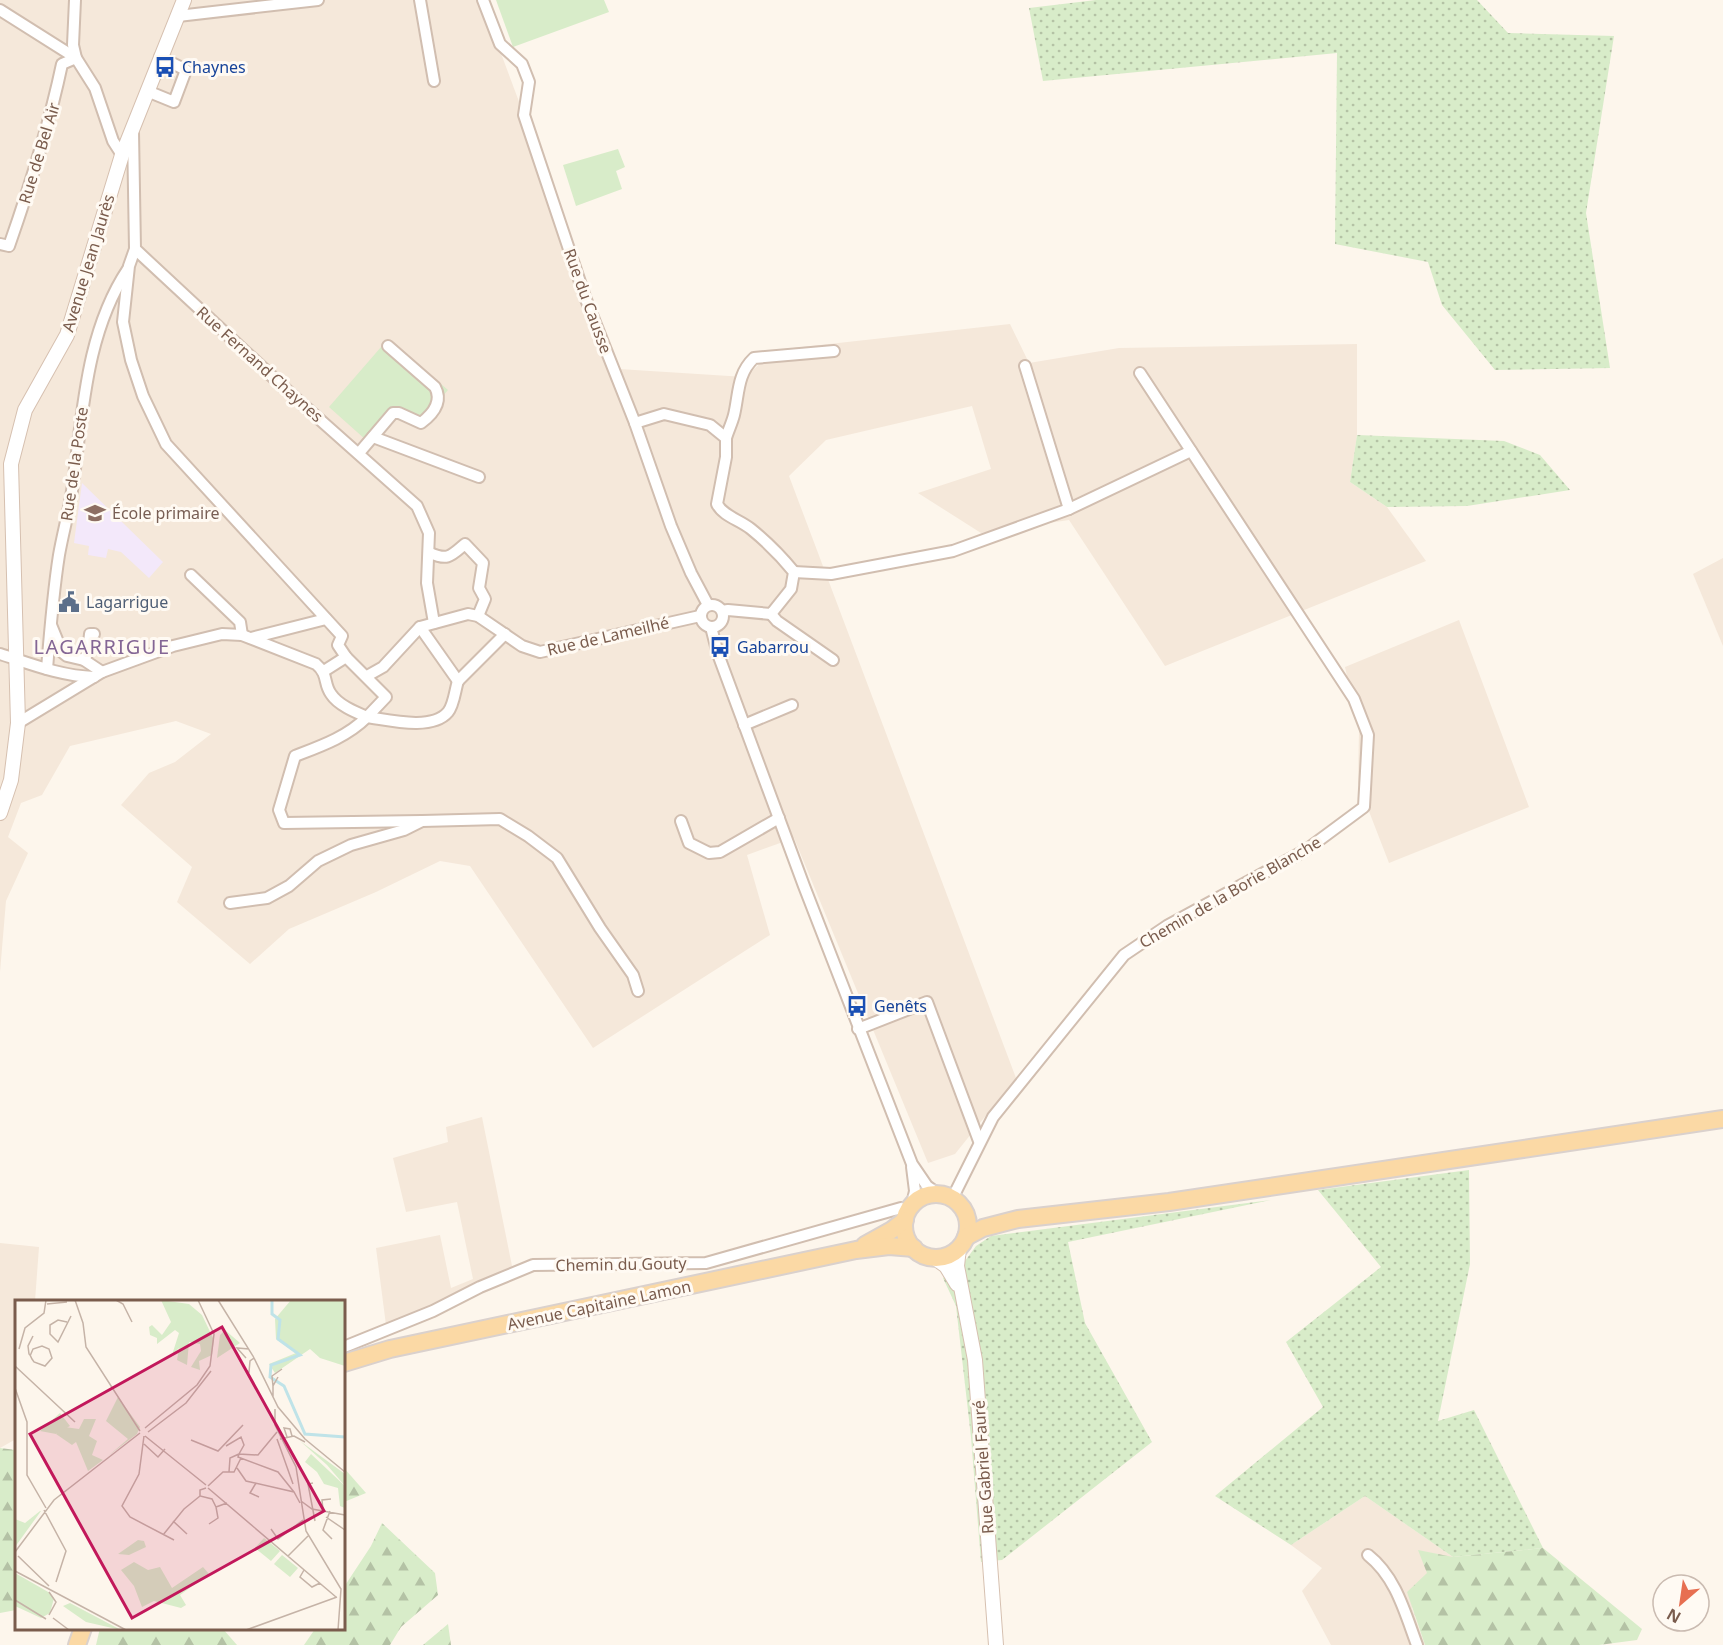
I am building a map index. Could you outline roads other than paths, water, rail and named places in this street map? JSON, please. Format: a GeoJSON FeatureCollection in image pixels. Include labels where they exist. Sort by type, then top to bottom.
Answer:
{"type":"FeatureCollection","features":[{"type":"Feature","properties":{"kind":"main road"},"geometry":{"type":"LineString","coordinates":[[1018,1219],[980,1215],[951,1201],[920,1198],[908,1212],[904,1230],[914,1248],[920,1253],[935,1258],[952,1253],[978,1229],[1018,1219],[1169,1202],[1723,1119]]}},
{"type":"Feature","properties":{"kind":"main road"},"geometry":{"type":"LineString","coordinates":[[951,1201],[967,1218],[968,1228],[962,1242]]}},
{"type":"Feature","properties":{"kind":"main road","name":"Avenue Capitaine Lamon"},"geometry":{"type":"LineString","coordinates":[[856,1250],[892,1230],[908,1212]]}},
{"type":"Feature","properties":{"kind":"main road","name":"Avenue Capitaine Lamon"},"geometry":{"type":"LineString","coordinates":[[345,1363],[390,1349],[856,1250],[889,1246],[914,1248]]}},
{"type":"Feature","properties":{"kind":"main road"},"geometry":{"type":"LineString","coordinates":[[77,1645],[82,1630]]}},
{"type":"Feature","properties":{"kind":"street"},"geometry":{"type":"LineString","coordinates":[[75,0],[73,45],[76,58],[95,88],[112,141],[122,155]]}},
{"type":"Feature","properties":{"kind":"street","name":"Avenue Jean Jaurès"},"geometry":{"type":"LineString","coordinates":[[0,813],[11,780],[18,723],[11,464],[25,410],[67,335],[122,155],[184,0]]}},
{"type":"Feature","properties":{"kind":"street"},"geometry":{"type":"LineString","coordinates":[[178,16],[318,0]]}},
{"type":"Feature","properties":{"kind":"street"},"geometry":{"type":"LineString","coordinates":[[420,0],[434,81]]}},
{"type":"Feature","properties":{"kind":"street","name":"Rue du Causse"},"geometry":{"type":"LineString","coordinates":[[483,0],[500,44],[522,64],[529,82],[524,115],[585,297],[635,423],[671,526],[691,573],[708,604]]}},
{"type":"Feature","properties":{"kind":"street"},"geometry":{"type":"LineString","coordinates":[[0,25],[2,11],[76,58]]}},
{"type":"Feature","properties":{"kind":"street"},"geometry":{"type":"LineString","coordinates":[[147,91],[174,102],[186,70],[160,57]]}},
{"type":"Feature","properties":{"kind":"street","name":"Rue de Bel Air"},"geometry":{"type":"LineString","coordinates":[[0,244],[9,246],[30,187],[53,109],[62,64],[76,58]]}},
{"type":"Feature","properties":{"kind":"street"},"geometry":{"type":"LineString","coordinates":[[133,128],[135,249],[129,266],[123,322],[130,360],[143,396],[166,444],[342,636],[338,645],[346,657],[386,697],[356,728],[331,742],[295,756],[279,810],[284,823],[500,819],[557,858],[600,928],[633,975],[638,991]]}},
{"type":"Feature","properties":{"kind":"street","name":"Rue Fernand Chaynes"},"geometry":{"type":"LineString","coordinates":[[135,249],[282,386],[417,506],[429,533],[427,583],[434,623]]}},
{"type":"Feature","properties":{"kind":"street","name":"Rue de la Poste"},"geometry":{"type":"LineString","coordinates":[[47,669],[59,557],[73,486],[82,405],[94,345],[117,284],[129,266]]}},
{"type":"Feature","properties":{"kind":"street"},"geometry":{"type":"LineString","coordinates":[[359,453],[393,413],[399,412],[421,423],[438,405],[439,395],[435,387],[388,345]]}},
{"type":"Feature","properties":{"kind":"street"},"geometry":{"type":"LineString","coordinates":[[834,351],[754,358],[740,377],[733,417],[726,438],[726,457],[717,504],[720,510],[748,526],[769,544],[794,572],[831,574],[953,551],[1069,508],[1191,451]]}},
{"type":"Feature","properties":{"kind":"street"},"geometry":{"type":"LineString","coordinates":[[1025,366],[1069,508]]}},
{"type":"Feature","properties":{"kind":"street","name":"Chemin de la Borie Blanche"},"geometry":{"type":"LineString","coordinates":[[951,1201],[993,1117],[1124,955],[1167,926],[1306,850],[1364,807],[1368,735],[1354,699],[1140,373]]}},
{"type":"Feature","properties":{"kind":"street"},"geometry":{"type":"LineString","coordinates":[[635,423],[664,414],[710,425],[726,438]]}},
{"type":"Feature","properties":{"kind":"street"},"geometry":{"type":"LineString","coordinates":[[373,437],[478,477]]}},
{"type":"Feature","properties":{"kind":"street"},"geometry":{"type":"LineString","coordinates":[[367,676],[383,667],[420,627],[468,614],[478,616],[485,599],[479,588],[483,563],[465,544],[451,556],[442,559],[430,553]]}},
{"type":"Feature","properties":{"kind":"street"},"geometry":{"type":"LineString","coordinates":[[771,614],[791,589],[794,572]]}},
{"type":"Feature","properties":{"kind":"street"},"geometry":{"type":"LineString","coordinates":[[191,575],[240,622],[246,637]]}},
{"type":"Feature","properties":{"kind":"street"},"geometry":{"type":"LineString","coordinates":[[708,604],[715,604],[722,611],[721,622],[711,627],[705,625],[700,616],[702,609],[708,604]]}},
{"type":"Feature","properties":{"kind":"street"},"geometry":{"type":"LineString","coordinates":[[722,611],[771,614],[777,621],[833,660]]}},
{"type":"Feature","properties":{"kind":"street","name":"Rue de Lameilhé"},"geometry":{"type":"LineString","coordinates":[[478,616],[522,646],[540,652],[700,616]]}},
{"type":"Feature","properties":{"kind":"street"},"geometry":{"type":"LineString","coordinates":[[246,637],[326,620]]}},
{"type":"Feature","properties":{"kind":"street"},"geometry":{"type":"LineString","coordinates":[[51,625],[62,652],[67,656],[84,660],[98,675]]}},
{"type":"Feature","properties":{"kind":"street"},"geometry":{"type":"LineString","coordinates":[[420,627],[458,681]]}},
{"type":"Feature","properties":{"kind":"street"},"geometry":{"type":"LineString","coordinates":[[711,627],[718,654],[779,818],[858,1029],[912,1164],[927,1185],[951,1201]]}},
{"type":"Feature","properties":{"kind":"street"},"geometry":{"type":"LineString","coordinates":[[84,660],[88,652],[90,634],[94,634]]}},
{"type":"Feature","properties":{"kind":"street"},"geometry":{"type":"LineString","coordinates":[[18,723],[98,675],[173,646],[222,634],[246,637],[316,664],[324,671],[331,694],[351,710],[368,717],[410,724],[440,720],[450,711],[458,681],[505,634]]}},
{"type":"Feature","properties":{"kind":"street"},"geometry":{"type":"LineString","coordinates":[[0,654],[73,676],[98,675]]}},
{"type":"Feature","properties":{"kind":"street"},"geometry":{"type":"LineString","coordinates":[[324,671],[346,657]]}},
{"type":"Feature","properties":{"kind":"street"},"geometry":{"type":"LineString","coordinates":[[744,724],[792,705]]}},
{"type":"Feature","properties":{"kind":"street"},"geometry":{"type":"LineString","coordinates":[[681,821],[689,843],[709,853],[720,852],[779,818]]}},
{"type":"Feature","properties":{"kind":"street"},"geometry":{"type":"LineString","coordinates":[[230,903],[267,898],[289,886],[318,861],[351,845],[404,830],[422,821]]}},
{"type":"Feature","properties":{"kind":"street"},"geometry":{"type":"LineString","coordinates":[[858,1029],[927,1002],[979,1141]]}},
{"type":"Feature","properties":{"kind":"street"},"geometry":{"type":"LineString","coordinates":[[908,1212],[915,1191],[912,1164]]}},
{"type":"Feature","properties":{"kind":"street","name":"Chemin du Gouty"},"geometry":{"type":"LineString","coordinates":[[345,1347],[433,1311],[480,1287],[533,1265],[706,1263],[901,1208],[908,1212]]}},
{"type":"Feature","properties":{"kind":"street","name":"Rue Gabriel Fauré"},"geometry":{"type":"LineString","coordinates":[[962,1242],[957,1261],[975,1360],[996,1645]]}},
{"type":"Feature","properties":{"kind":"street","name":"Rue Gabriel Fauré"},"geometry":{"type":"LineString","coordinates":[[935,1258],[946,1266],[961,1291]]}},
{"type":"Feature","properties":{"kind":"street"},"geometry":{"type":"LineString","coordinates":[[1368,1555],[1383,1568],[1393,1584],[1417,1645]]}},
{"type":"Feature","properties":{"kind":"place","name":"Chaynes"},"geometry":{"type":"Point","coordinates":[165,67]}},
{"type":"Feature","properties":{"kind":"place","name":"École primaire"},"geometry":{"type":"Point","coordinates":[95,513]}},
{"type":"Feature","properties":{"kind":"place","name":"Lagarrigue"},"geometry":{"type":"Point","coordinates":[69,602]}},
{"type":"Feature","properties":{"kind":"place","name":"Gabarrou"},"geometry":{"type":"Point","coordinates":[720,647]}},
{"type":"Feature","properties":{"kind":"place","name":"Genêts"},"geometry":{"type":"Point","coordinates":[857,1006]}},
{"type":"Feature","properties":{"kind":"district","name":"LAGARRIGUE"},"geometry":{"type":"Point","coordinates":[102,646]}}]}
